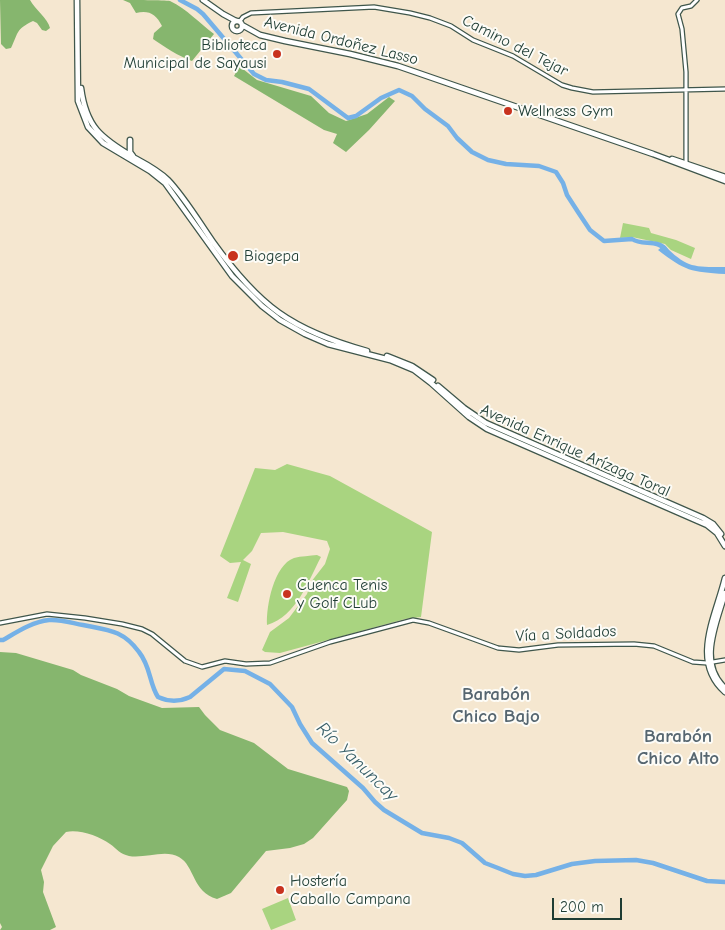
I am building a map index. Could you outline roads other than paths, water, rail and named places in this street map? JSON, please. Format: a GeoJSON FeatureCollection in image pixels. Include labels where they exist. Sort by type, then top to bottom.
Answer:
{"type":"FeatureCollection","features":[{"type":"Feature","properties":{"kind":"main road","name":"Avenida Enrique Arízaga Toral"},"geometry":{"type":"LineString","coordinates":[[77,0],[78,101],[92,133],[103,143],[150,171],[165,183],[232,276],[254,299],[275,316],[305,334],[328,344],[390,360],[405,366],[424,377],[469,417],[487,429],[710,523],[718,529],[725,539]]}},
{"type":"Feature","properties":{"kind":"main road","name":"Avenida Ordoñez Lasso"},"geometry":{"type":"LineString","coordinates":[[203,0],[250,30],[285,41],[398,66],[658,154],[725,179]]}},
{"type":"Feature","properties":{"kind":"main road","name":"Avenida Enrique Arízaga Toral"},"geometry":{"type":"LineString","coordinates":[[78,72],[84,108],[91,123],[99,133],[169,181],[238,276],[255,295],[277,313],[337,343],[402,361],[422,372],[464,408],[486,423],[673,507],[710,527],[721,538],[725,546]]}},
{"type":"Feature","properties":{"kind":"main road"},"geometry":{"type":"LineString","coordinates":[[130,140],[130,152],[134,158]]}},
{"type":"Feature","properties":{"kind":"main road"},"geometry":{"type":"LineString","coordinates":[[725,578],[708,640],[709,663],[713,679],[725,692]]}},
{"type":"Feature","properties":{"kind":"main road"},"geometry":{"type":"LineString","coordinates":[[725,593],[710,646],[709,663],[715,676],[725,688]]}},
{"type":"Feature","properties":{"kind":"street"},"geometry":{"type":"LineString","coordinates":[[686,165],[686,90],[684,54],[678,14],[682,8],[691,6],[697,0]]}},
{"type":"Feature","properties":{"kind":"street","name":"Camino del Tejar"},"geometry":{"type":"LineString","coordinates":[[238,24],[243,17],[251,13],[371,8],[392,10],[430,18],[445,24],[473,40],[513,56],[566,86],[594,92],[725,89]]}},
{"type":"Feature","properties":{"kind":"street","name":"Vía a Soldados"},"geometry":{"type":"LineString","coordinates":[[0,623],[47,614],[122,624],[142,629],[152,634],[185,661],[202,667],[225,661],[246,664],[270,663],[330,642],[413,620],[429,623],[498,648],[519,650],[558,645],[634,644],[654,646],[679,657],[709,663]]}},
{"type":"Feature","properties":{"kind":"street"},"geometry":{"type":"LineString","coordinates":[[709,663],[725,660]]}},
{"type":"Feature","properties":{"kind":"water"},"geometry":{"type":"Polygon","coordinates":[[[664,245],[679,258],[691,265],[725,267],[725,274],[696,271],[682,266],[658,250],[664,245]]]}},
{"type":"Feature","properties":{"kind":"waterway"},"geometry":{"type":"LineString","coordinates":[[180,0],[203,14],[254,74],[266,80],[309,89],[348,118],[356,116],[381,98],[399,90],[412,96],[425,109],[448,126],[457,138],[472,152],[488,160],[506,164],[539,166],[556,172],[563,183],[567,195],[590,230],[604,241],[632,239],[659,245],[666,250]]}},
{"type":"Feature","properties":{"kind":"waterway","name":"Río Yanuncay"},"geometry":{"type":"LineString","coordinates":[[0,640],[31,625],[49,620],[66,621],[114,632],[127,639],[143,658],[158,697],[170,701],[178,701],[190,697],[224,669],[245,671],[270,684],[292,707],[312,743],[363,788],[384,810],[422,833],[449,838],[462,843],[485,863],[513,874],[536,875],[572,864],[595,861],[636,860],[653,863],[707,881],[725,882]]}},
{"type":"Feature","properties":{"kind":"place","name":"Biblioteca Municipal de Sayausi"},"geometry":{"type":"Point","coordinates":[277,54]}},
{"type":"Feature","properties":{"kind":"place","name":"Wellness Gym"},"geometry":{"type":"Point","coordinates":[508,111]}},
{"type":"Feature","properties":{"kind":"place","name":"Biogepa"},"geometry":{"type":"Point","coordinates":[233,256]}},
{"type":"Feature","properties":{"kind":"place","name":"Cuenca Tenis y Golf CLub"},"geometry":{"type":"Point","coordinates":[287,594]}},
{"type":"Feature","properties":{"kind":"place","name":"Hostería Caballo Campana"},"geometry":{"type":"Point","coordinates":[280,890]}},
{"type":"Feature","properties":{"kind":"district","name":"Barabón Chico Bajo"},"geometry":{"type":"Point","coordinates":[496,706]}},
{"type":"Feature","properties":{"kind":"district","name":"Barabón Chico Alto"},"geometry":{"type":"Point","coordinates":[678,748]}}]}
